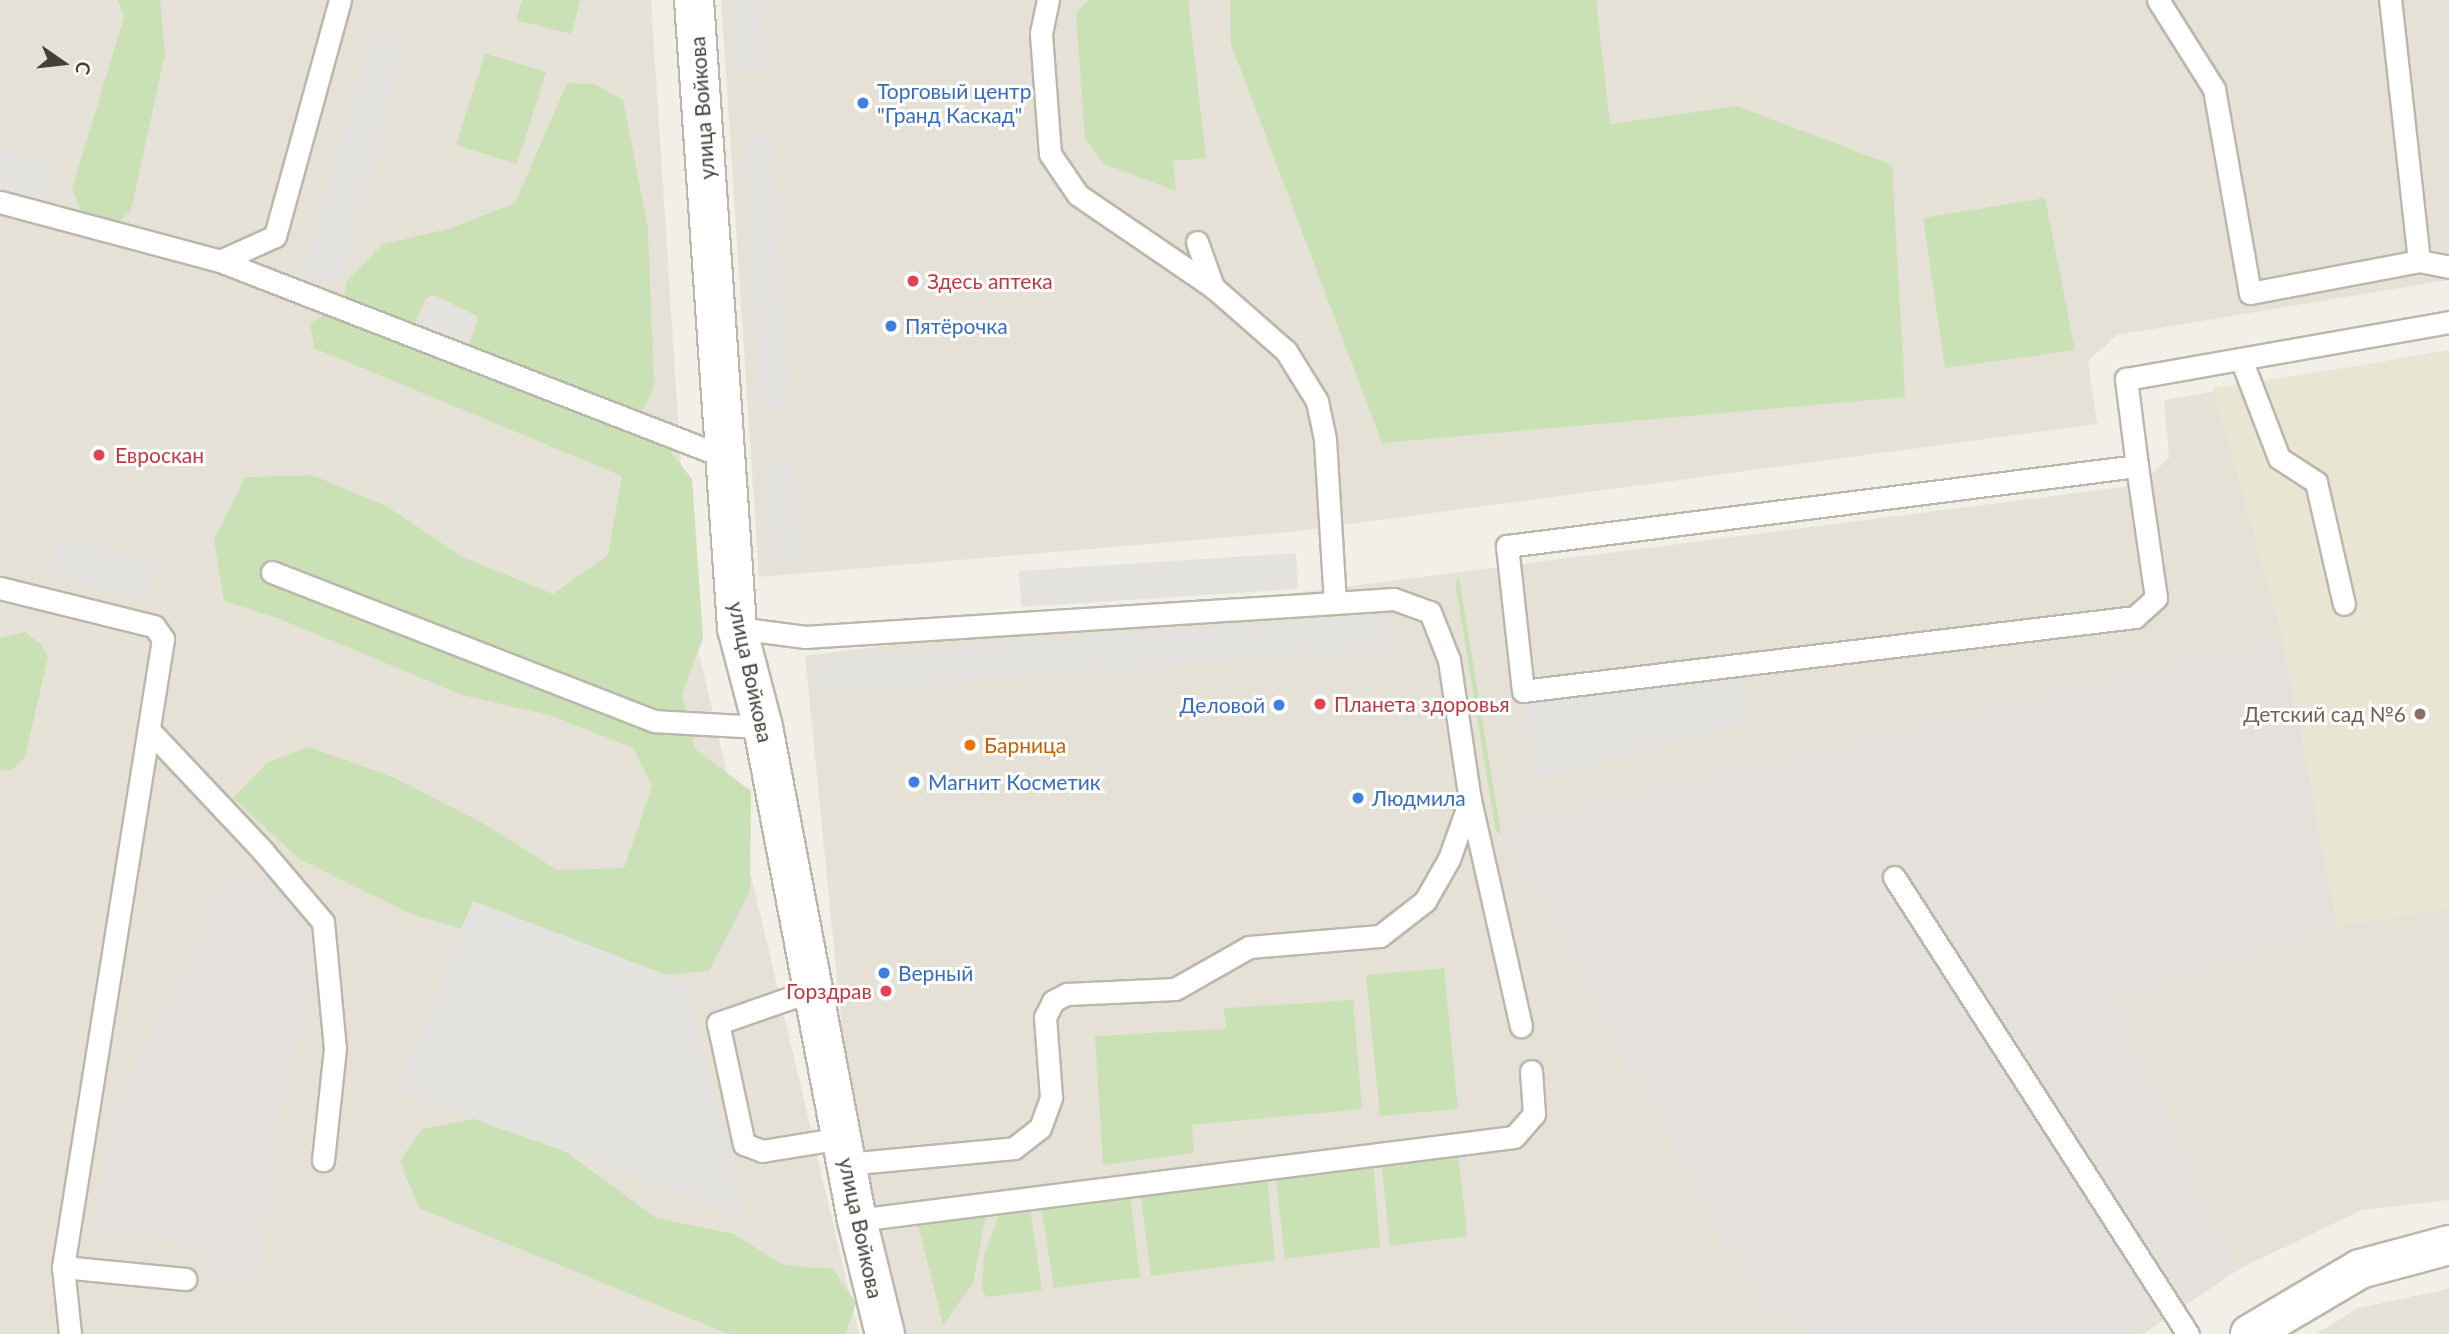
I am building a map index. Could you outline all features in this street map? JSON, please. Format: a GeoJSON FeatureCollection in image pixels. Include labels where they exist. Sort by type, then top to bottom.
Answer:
{"type":"FeatureCollection","features":[{"type":"Feature","properties":{"kind":"street","name":"улица Войкова"},"geometry":{"type":"LineString","coordinates":[[694,0],[737,628],[762,727],[857,1220],[885,1334]]}},
{"type":"Feature","properties":{"kind":"street"},"geometry":{"type":"LineString","coordinates":[[2250,1334],[2360,1269],[2449,1245]]}},
{"type":"Feature","properties":{"kind":"lane"},"geometry":{"type":"LineString","coordinates":[[220,261],[275,236],[340,0]]}},
{"type":"Feature","properties":{"kind":"lane"},"geometry":{"type":"LineString","coordinates":[[1048,0],[1041,33],[1050,154],[1078,195],[1213,287],[1286,351],[1317,401],[1325,439],[1335,603]]}},
{"type":"Feature","properties":{"kind":"lane"},"geometry":{"type":"LineString","coordinates":[[2158,0],[2214,89],[2250,293],[2419,261],[2449,267]]}},
{"type":"Feature","properties":{"kind":"lane"},"geometry":{"type":"LineString","coordinates":[[2390,0],[2419,261]]}},
{"type":"Feature","properties":{"kind":"lane"},"geometry":{"type":"LineString","coordinates":[[0,202],[220,261],[725,457]]}},
{"type":"Feature","properties":{"kind":"lane"},"geometry":{"type":"LineString","coordinates":[[1197,242],[1213,287]]}},
{"type":"Feature","properties":{"kind":"lane"},"geometry":{"type":"LineString","coordinates":[[2137,466],[1507,546],[1523,691],[2134,617],[2156,598],[2126,379],[2449,322]]}},
{"type":"Feature","properties":{"kind":"lane"},"geometry":{"type":"LineString","coordinates":[[2241,359],[2279,458],[2316,482],[2344,604]]}},
{"type":"Feature","properties":{"kind":"lane"},"geometry":{"type":"LineString","coordinates":[[272,572],[654,721],[762,727]]}},
{"type":"Feature","properties":{"kind":"lane"},"geometry":{"type":"LineString","coordinates":[[0,588],[154,626],[163,639],[63,1267],[70,1334]]}},
{"type":"Feature","properties":{"kind":"lane"},"geometry":{"type":"LineString","coordinates":[[737,628],[805,637],[1394,599],[1430,611],[1449,660],[1470,800],[1521,1026]]}},
{"type":"Feature","properties":{"kind":"lane"},"geometry":{"type":"LineString","coordinates":[[149,730],[262,849],[323,922],[335,1048],[323,1160]]}},
{"type":"Feature","properties":{"kind":"lane"},"geometry":{"type":"LineString","coordinates":[[813,990],[718,1023],[744,1144],[762,1152],[1014,1148],[1040,1128],[1051,1097],[1045,1017],[1053,1001],[1068,994],[1175,989],[1250,947],[1380,936],[1425,901],[1449,859],[1470,800]]}},
{"type":"Feature","properties":{"kind":"lane"},"geometry":{"type":"LineString","coordinates":[[1894,877],[2188,1334]]}},
{"type":"Feature","properties":{"kind":"lane"},"geometry":{"type":"LineString","coordinates":[[857,1220],[1514,1137],[1534,1114],[1531,1072]]}},
{"type":"Feature","properties":{"kind":"lane"},"geometry":{"type":"LineString","coordinates":[[63,1267],[185,1279]]}},
{"type":"Feature","properties":{"kind":"shaded area"},"geometry":{"type":"Polygon","coordinates":[[[0,0],[651,0],[691,620],[859,1334],[0,1334],[0,0]]]}},
{"type":"Feature","properties":{"kind":"shaded area"},"geometry":{"type":"Polygon","coordinates":[[[721,0],[2449,0],[2449,280],[2117,335],[2088,361],[2097,424],[1290,532],[759,577],[721,0]]]}},
{"type":"Feature","properties":{"kind":"shaded area"},"geometry":{"type":"Polygon","coordinates":[[[732,0],[762,0],[767,70],[737,73],[732,0]]]}},
{"type":"Feature","properties":{"kind":"shaded area"},"geometry":{"type":"Polygon","coordinates":[[[372,27],[409,37],[340,285],[303,275],[372,27]]]}},
{"type":"Feature","properties":{"kind":"shaded area"},"geometry":{"type":"Polygon","coordinates":[[[771,133],[791,408],[761,410],[741,136],[771,133]]]}},
{"type":"Feature","properties":{"kind":"shaded area"},"geometry":{"type":"Polygon","coordinates":[[[0,149],[55,163],[43,210],[0,199],[0,149]]]}},
{"type":"Feature","properties":{"kind":"shaded area"},"geometry":{"type":"Polygon","coordinates":[[[432,299],[475,316],[461,353],[417,336],[432,299]]]}},
{"type":"Feature","properties":{"kind":"shaded area"},"geometry":{"type":"Polygon","coordinates":[[[2449,350],[2449,1200],[2362,1210],[2239,1269],[2143,1334],[902,1334],[853,1139],[805,656],[2139,485],[2169,458],[2164,400],[2449,350]]]}},
{"type":"Feature","properties":{"kind":"shaded area"},"geometry":{"type":"Polygon","coordinates":[[[2449,352],[2449,908],[2337,926],[2282,637],[2213,388],[2449,352]]]}},
{"type":"Feature","properties":{"kind":"shaded area"},"geometry":{"type":"Polygon","coordinates":[[[795,458],[802,561],[772,563],[764,461],[795,458]]]}},
{"type":"Feature","properties":{"kind":"shaded area"},"geometry":{"type":"Polygon","coordinates":[[[59,535],[158,564],[147,602],[48,574],[59,535]]]}},
{"type":"Feature","properties":{"kind":"shaded area"},"geometry":{"type":"Polygon","coordinates":[[[1296,553],[1298,589],[1021,607],[1019,571],[1296,553]]]}},
{"type":"Feature","properties":{"kind":"shaded area"},"geometry":{"type":"Polygon","coordinates":[[[1384,615],[1387,649],[816,693],[813,658],[1384,615]]]}},
{"type":"Feature","properties":{"kind":"shaded area"},"geometry":{"type":"Polygon","coordinates":[[[2282,637],[2337,926],[2116,998],[2239,1269],[2123,1334],[1803,1334],[1787,1309],[1767,1319],[1503,836],[1521,821],[2282,637]]]}},
{"type":"Feature","properties":{"kind":"shaded area"},"geometry":{"type":"Polygon","coordinates":[[[1742,664],[1745,722],[1534,781],[1523,691],[1742,664]]]}},
{"type":"Feature","properties":{"kind":"shaded area"},"geometry":{"type":"Polygon","coordinates":[[[228,867],[296,895],[315,981],[276,1128],[260,1288],[204,1283],[208,1245],[96,1234],[106,1130],[228,867]]]}},
{"type":"Feature","properties":{"kind":"shaded area"},"geometry":{"type":"Polygon","coordinates":[[[473,901],[685,982],[746,1218],[396,1089],[473,901]]]}},
{"type":"Feature","properties":{"kind":"shaded area"},"geometry":{"type":"Polygon","coordinates":[[[2449,1289],[2449,1334],[2316,1334],[2358,1308],[2449,1289]]]}},
{"type":"Feature","properties":{"kind":"green space"},"geometry":{"type":"Polygon","coordinates":[[[118,0],[160,0],[165,54],[131,210],[115,225],[82,213],[72,189],[124,17],[118,0]]]}},
{"type":"Feature","properties":{"kind":"green space"},"geometry":{"type":"Polygon","coordinates":[[[522,0],[580,0],[572,34],[516,20],[522,0]]]}},
{"type":"Feature","properties":{"kind":"green space"},"geometry":{"type":"Polygon","coordinates":[[[1089,0],[1188,0],[1206,158],[1173,161],[1176,191],[1104,164],[1085,138],[1076,13],[1089,0]]]}},
{"type":"Feature","properties":{"kind":"green space"},"geometry":{"type":"Polygon","coordinates":[[[1230,0],[1596,0],[1610,124],[1737,106],[1892,165],[1905,397],[1382,443],[1231,44],[1230,0]]]}},
{"type":"Feature","properties":{"kind":"green space"},"geometry":{"type":"Polygon","coordinates":[[[485,53],[546,72],[517,164],[456,145],[485,53]]]}},
{"type":"Feature","properties":{"kind":"green space"},"geometry":{"type":"Polygon","coordinates":[[[567,83],[595,84],[623,100],[648,229],[654,388],[641,412],[466,353],[479,317],[434,295],[426,298],[412,330],[343,299],[347,281],[383,244],[448,229],[515,203],[567,83]]]}},
{"type":"Feature","properties":{"kind":"green space"},"geometry":{"type":"Polygon","coordinates":[[[2045,198],[2075,350],[1945,368],[1923,218],[2045,198]]]}},
{"type":"Feature","properties":{"kind":"green space"},"geometry":{"type":"Polygon","coordinates":[[[335,310],[665,445],[692,479],[703,638],[682,694],[695,749],[751,791],[750,891],[709,971],[631,978],[411,914],[298,858],[233,798],[267,763],[309,747],[390,776],[481,822],[557,870],[624,868],[652,786],[633,748],[549,715],[462,695],[280,619],[224,601],[214,540],[245,477],[312,475],[388,507],[462,557],[553,594],[608,555],[622,476],[314,348],[310,323],[335,310]]]}},
{"type":"Feature","properties":{"kind":"green space"},"geometry":{"type":"Polygon","coordinates":[[[1459,578],[1501,834],[1496,832],[1455,581],[1459,578]]]}},
{"type":"Feature","properties":{"kind":"green space"},"geometry":{"type":"Polygon","coordinates":[[[25,632],[41,644],[48,657],[25,757],[13,769],[0,771],[0,638],[25,632]]]}},
{"type":"Feature","properties":{"kind":"green space"},"geometry":{"type":"Polygon","coordinates":[[[1444,968],[1458,1109],[1380,1116],[1366,975],[1444,968]]]}},
{"type":"Feature","properties":{"kind":"green space"},"geometry":{"type":"Polygon","coordinates":[[[1353,1000],[1362,1109],[1192,1125],[1194,1153],[1103,1165],[1095,1036],[1226,1029],[1224,1008],[1353,1000]]]}},
{"type":"Feature","properties":{"kind":"green space"},"geometry":{"type":"Polygon","coordinates":[[[474,1119],[566,1152],[656,1218],[734,1234],[783,1265],[833,1269],[856,1303],[845,1334],[729,1334],[419,1208],[400,1161],[422,1129],[474,1119]]]}},
{"type":"Feature","properties":{"kind":"green space"},"geometry":{"type":"Polygon","coordinates":[[[1458,1150],[1467,1236],[1390,1246],[1381,1159],[1458,1150]]]}},
{"type":"Feature","properties":{"kind":"green space"},"geometry":{"type":"Polygon","coordinates":[[[1373,1159],[1380,1247],[1285,1259],[1275,1172],[1373,1159]]]}},
{"type":"Feature","properties":{"kind":"green space"},"geometry":{"type":"Polygon","coordinates":[[[1267,1174],[1275,1260],[1151,1276],[1140,1191],[1267,1174]]]}},
{"type":"Feature","properties":{"kind":"green space"},"geometry":{"type":"Polygon","coordinates":[[[1130,1193],[1140,1277],[1054,1288],[1041,1206],[1130,1193]]]}},
{"type":"Feature","properties":{"kind":"green space"},"geometry":{"type":"Polygon","coordinates":[[[987,1209],[973,1283],[943,1325],[916,1217],[987,1209]]]}},
{"type":"Feature","properties":{"kind":"green space"},"geometry":{"type":"Polygon","coordinates":[[[1001,1209],[1030,1209],[1042,1290],[986,1297],[982,1288],[984,1256],[1001,1209]]]}},
{"type":"Feature","properties":{"kind":"place","name":"Торговый центр \"Гранд Каскад\""},"geometry":{"type":"Point","coordinates":[863,103]}},
{"type":"Feature","properties":{"kind":"place","name":"Здесь аптека"},"geometry":{"type":"Point","coordinates":[913,281]}},
{"type":"Feature","properties":{"kind":"place","name":"Пятёрочка"},"geometry":{"type":"Point","coordinates":[891,326]}},
{"type":"Feature","properties":{"kind":"place","name":"Евроскан"},"geometry":{"type":"Point","coordinates":[99,455]}},
{"type":"Feature","properties":{"kind":"place","name":"Планета здоровья"},"geometry":{"type":"Point","coordinates":[1320,704]}},
{"type":"Feature","properties":{"kind":"place","name":"Деловой"},"geometry":{"type":"Point","coordinates":[1279,705]}},
{"type":"Feature","properties":{"kind":"place","name":"Детский сад №6"},"geometry":{"type":"Point","coordinates":[2420,714]}},
{"type":"Feature","properties":{"kind":"place","name":"Барница"},"geometry":{"type":"Point","coordinates":[970,745]}},
{"type":"Feature","properties":{"kind":"place","name":"Магнит Косметик"},"geometry":{"type":"Point","coordinates":[914,782]}},
{"type":"Feature","properties":{"kind":"place","name":"Людмила"},"geometry":{"type":"Point","coordinates":[1358,798]}},
{"type":"Feature","properties":{"kind":"place","name":"Верный"},"geometry":{"type":"Point","coordinates":[884,973]}},
{"type":"Feature","properties":{"kind":"place","name":"Горздрав"},"geometry":{"type":"Point","coordinates":[886,991]}}]}
